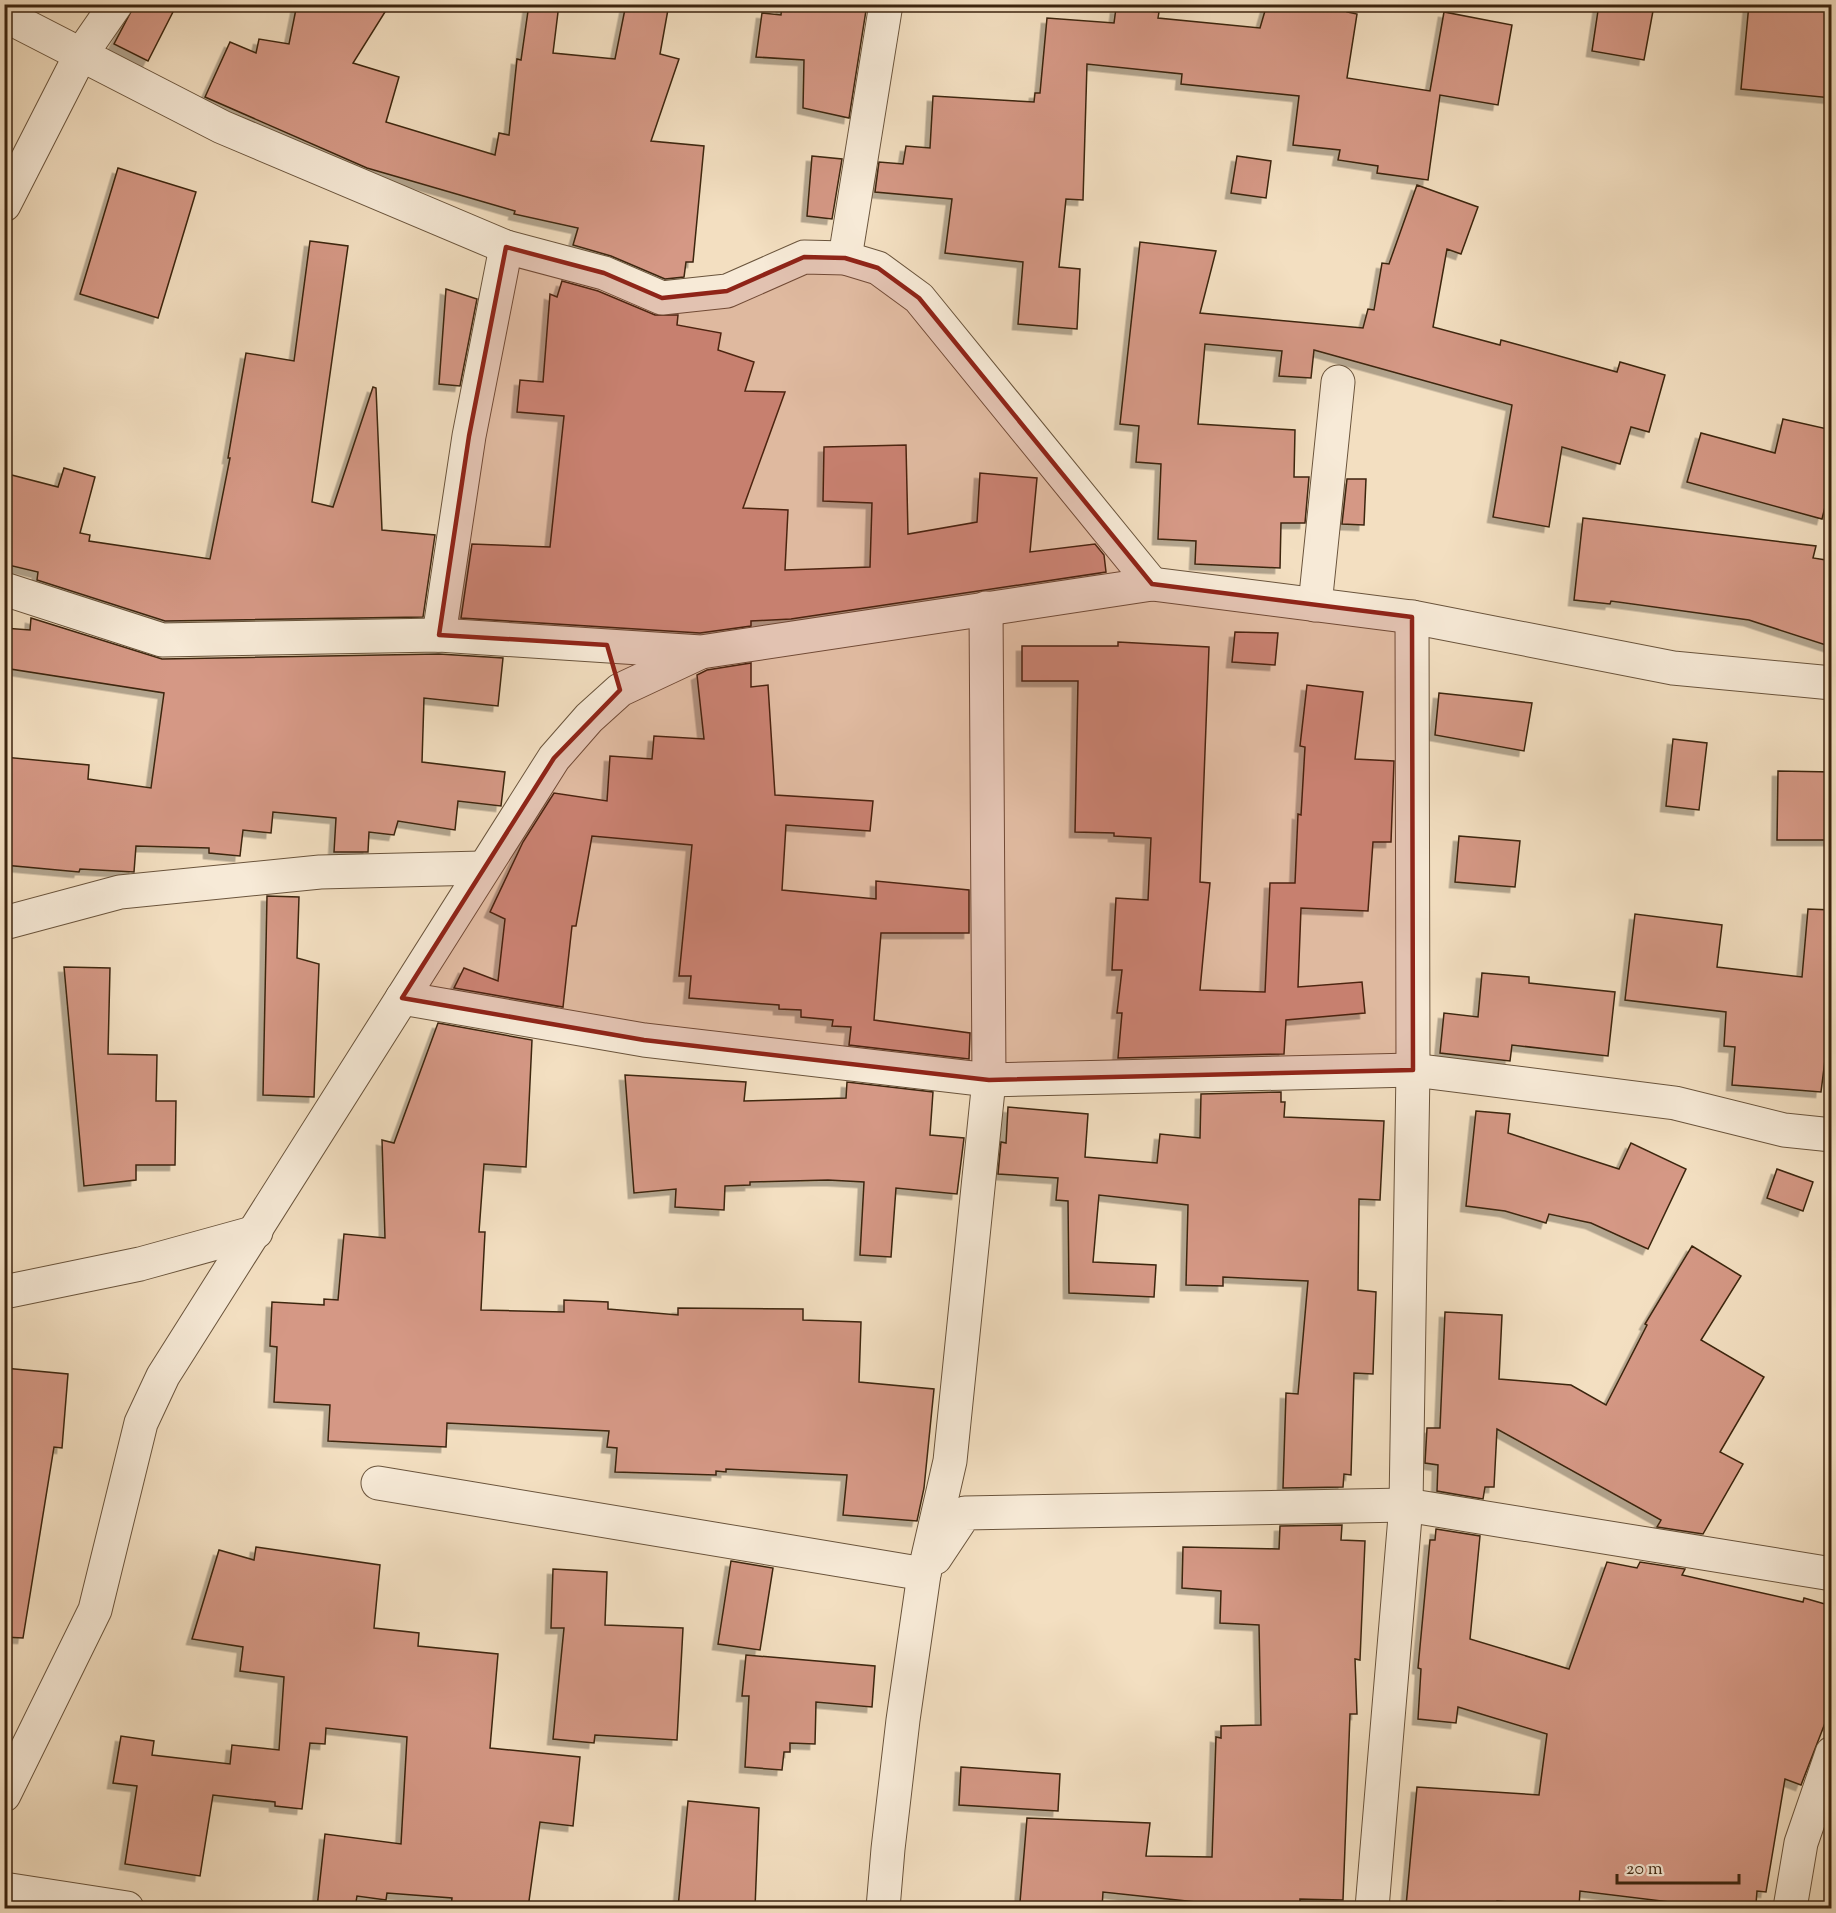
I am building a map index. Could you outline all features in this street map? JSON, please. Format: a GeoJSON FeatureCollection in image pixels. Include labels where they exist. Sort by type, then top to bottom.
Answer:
{"type":"FeatureCollection","features":[{"type":"Feature","properties":{"kind":"street"},"geometry":{"type":"LineString","coordinates":[[4,205],[80,56],[116,4]]}},
{"type":"Feature","properties":{"kind":"street"},"geometry":{"type":"LineString","coordinates":[[845,258],[886,4]]}},
{"type":"Feature","properties":{"kind":"street"},"geometry":{"type":"LineString","coordinates":[[4,15],[222,127],[506,247],[604,273],[662,298],[727,291],[804,257],[845,258],[878,268],[919,298],[1152,584]]}},
{"type":"Feature","properties":{"kind":"street"},"geometry":{"type":"LineString","coordinates":[[439,635],[469,436],[506,247]]}},
{"type":"Feature","properties":{"kind":"street"},"geometry":{"type":"LineString","coordinates":[[1315,604],[1338,382]]}},
{"type":"Feature","properties":{"kind":"street"},"geometry":{"type":"LineString","coordinates":[[4,589],[162,640],[439,635],[701,652],[1152,584],[1412,617],[1673,668],[1832,683]]}},
{"type":"Feature","properties":{"kind":"street"},"geometry":{"type":"LineString","coordinates":[[883,1908],[896,1779],[924,1574],[950,1461],[989,1080],[986,608]]}},
{"type":"Feature","properties":{"kind":"street"},"geometry":{"type":"LineString","coordinates":[[1372,1908],[1406,1504],[1413,1070],[1412,617]]}},
{"type":"Feature","properties":{"kind":"street"},"geometry":{"type":"LineString","coordinates":[[607,645],[620,690]]}},
{"type":"Feature","properties":{"kind":"street"},"geometry":{"type":"LineString","coordinates":[[4,1795],[95,1610],[141,1423],[163,1376],[256,1232],[482,868],[554,758],[589,718],[620,690],[701,652]]}},
{"type":"Feature","properties":{"kind":"street"},"geometry":{"type":"LineString","coordinates":[[4,923],[120,892],[320,872],[482,868]]}},
{"type":"Feature","properties":{"kind":"street"},"geometry":{"type":"LineString","coordinates":[[402,998],[644,1040],[989,1080],[1413,1070],[1675,1102],[1784,1130],[1832,1135]]}},
{"type":"Feature","properties":{"kind":"street"},"geometry":{"type":"LineString","coordinates":[[4,1292],[140,1264],[256,1232]]}},
{"type":"Feature","properties":{"kind":"street"},"geometry":{"type":"LineString","coordinates":[[378,1483],[924,1574]]}},
{"type":"Feature","properties":{"kind":"street"},"geometry":{"type":"LineString","coordinates":[[924,1574],[965,1513],[1406,1504],[1832,1574]]}},
{"type":"Feature","properties":{"kind":"street"},"geometry":{"type":"LineString","coordinates":[[1790,1908],[1801,1843],[1832,1753]]}},
{"type":"Feature","properties":{"kind":"street"},"geometry":{"type":"LineString","coordinates":[[4,1888],[127,1908]]}},
{"type":"Feature","properties":{"kind":"highlighted area"},"geometry":{"type":"Polygon","coordinates":[[[506,247],[604,273],[662,298],[727,291],[804,257],[845,258],[878,268],[919,298],[1152,584],[1412,617],[1413,1070],[989,1080],[644,1040],[402,998],[554,758],[620,690],[607,645],[439,635],[469,436],[506,247]]]}},
{"type":"Feature","properties":{"kind":"building"},"geometry":{"type":"Polygon","coordinates":[[[135,4],[177,4],[148,61],[114,44],[135,4]]]}},
{"type":"Feature","properties":{"kind":"building"},"geometry":{"type":"Polygon","coordinates":[[[297,4],[390,4],[353,63],[399,77],[386,122],[495,155],[499,133],[509,135],[517,59],[521,60],[529,4],[559,4],[553,53],[615,59],[626,4],[669,4],[660,54],[679,59],[651,141],[704,146],[693,262],[686,262],[684,277],[665,279],[611,256],[573,245],[578,228],[514,214],[515,211],[367,168],[205,97],[230,42],[256,53],[259,39],[289,44],[297,4]]]}},
{"type":"Feature","properties":{"kind":"building"},"geometry":{"type":"Polygon","coordinates":[[[782,4],[867,4],[849,118],[803,108],[804,60],[756,57],[762,13],[781,15],[782,4]]]}},
{"type":"Feature","properties":{"kind":"building"},"geometry":{"type":"Polygon","coordinates":[[[1267,4],[1348,4],[1347,12],[1357,14],[1347,78],[1430,91],[1444,12],[1512,25],[1498,105],[1440,95],[1428,180],[1377,173],[1378,166],[1338,160],[1340,150],[1293,145],[1299,96],[1181,84],[1182,74],[1087,64],[1083,200],[1066,199],[1059,267],[1080,269],[1077,329],[1018,324],[1023,262],[945,253],[952,199],[875,192],[879,162],[903,164],[906,146],[930,148],[933,96],[1034,102],[1035,93],[1040,93],[1047,18],[1114,23],[1116,8],[1159,12],[1158,18],[1260,28],[1267,4]]]}},
{"type":"Feature","properties":{"kind":"building"},"geometry":{"type":"Polygon","coordinates":[[[1599,4],[1653,11],[1644,60],[1592,51],[1599,4]]]}},
{"type":"Feature","properties":{"kind":"building"},"geometry":{"type":"Polygon","coordinates":[[[1749,4],[1832,10],[1832,98],[1741,89],[1749,4]]]}},
{"type":"Feature","properties":{"kind":"building"},"geometry":{"type":"Polygon","coordinates":[[[812,156],[842,159],[832,219],[807,216],[812,156]]]}},
{"type":"Feature","properties":{"kind":"building"},"geometry":{"type":"Polygon","coordinates":[[[1237,156],[1271,161],[1266,198],[1231,193],[1237,156]]]}},
{"type":"Feature","properties":{"kind":"building"},"geometry":{"type":"Polygon","coordinates":[[[118,168],[196,192],[158,318],[80,294],[118,168]]]}},
{"type":"Feature","properties":{"kind":"building"},"geometry":{"type":"Polygon","coordinates":[[[1417,185],[1478,207],[1461,254],[1447,249],[1433,327],[1500,345],[1501,340],[1617,372],[1620,362],[1665,375],[1649,432],[1631,427],[1620,464],[1562,447],[1549,527],[1493,517],[1512,405],[1314,350],[1311,378],[1279,376],[1282,351],[1205,344],[1198,424],[1295,430],[1294,477],[1309,477],[1305,523],[1281,523],[1280,568],[1195,564],[1196,541],[1158,539],[1161,464],[1136,462],[1139,426],[1120,424],[1140,242],[1216,251],[1200,313],[1363,328],[1368,309],[1374,310],[1382,263],[1389,264],[1417,185]]]}},
{"type":"Feature","properties":{"kind":"building"},"geometry":{"type":"Polygon","coordinates":[[[310,241],[348,246],[312,502],[333,507],[373,387],[376,388],[382,530],[435,535],[423,617],[165,621],[37,580],[38,572],[4,564],[4,473],[58,487],[64,468],[95,477],[80,533],[90,535],[89,541],[210,559],[230,458],[228,458],[246,353],[294,361],[310,241]]]}},
{"type":"Feature","properties":{"kind":"building"},"geometry":{"type":"Polygon","coordinates":[[[562,281],[598,291],[655,315],[678,315],[677,325],[721,333],[718,350],[754,362],[745,391],[785,392],[743,508],[788,510],[785,570],[870,567],[872,503],[823,501],[824,447],[906,445],[908,534],[977,522],[980,473],[1037,478],[1030,552],[1095,544],[1104,555],[1106,572],[791,619],[751,621],[751,626],[700,633],[461,618],[472,544],[550,547],[564,416],[517,412],[520,380],[543,382],[550,294],[557,297],[562,281]]]}},
{"type":"Feature","properties":{"kind":"building"},"geometry":{"type":"Polygon","coordinates":[[[446,289],[477,299],[460,386],[439,384],[446,289]]]}},
{"type":"Feature","properties":{"kind":"building"},"geometry":{"type":"Polygon","coordinates":[[[1783,419],[1832,430],[1832,479],[1822,519],[1687,482],[1701,433],[1775,453],[1783,419]]]}},
{"type":"Feature","properties":{"kind":"building"},"geometry":{"type":"Polygon","coordinates":[[[1347,479],[1366,479],[1364,525],[1342,524],[1347,479]]]}},
{"type":"Feature","properties":{"kind":"building"},"geometry":{"type":"Polygon","coordinates":[[[1583,518],[1816,546],[1813,558],[1832,561],[1832,647],[1749,620],[1611,601],[1610,604],[1574,600],[1583,518]]]}},
{"type":"Feature","properties":{"kind":"building"},"geometry":{"type":"Polygon","coordinates":[[[31,618],[162,659],[439,654],[503,658],[498,706],[424,698],[422,762],[505,772],[501,806],[458,801],[455,830],[398,821],[394,835],[369,832],[368,852],[334,852],[336,818],[273,812],[271,833],[243,830],[240,856],[209,853],[209,848],[136,846],[134,872],[80,869],[79,872],[4,865],[4,757],[89,765],[88,779],[151,788],[164,693],[4,668],[4,628],[30,630],[31,618]]]}},
{"type":"Feature","properties":{"kind":"building"},"geometry":{"type":"Polygon","coordinates":[[[1235,632],[1278,633],[1275,665],[1232,662],[1235,632]]]}},
{"type":"Feature","properties":{"kind":"building"},"geometry":{"type":"Polygon","coordinates":[[[1118,642],[1209,647],[1200,882],[1210,883],[1200,990],[1265,992],[1270,883],[1295,883],[1298,814],[1301,815],[1305,747],[1300,746],[1307,685],[1363,692],[1355,759],[1394,761],[1391,842],[1373,842],[1368,911],[1301,908],[1298,987],[1362,982],[1365,1013],[1286,1020],[1284,1054],[1118,1058],[1122,1013],[1117,1013],[1122,970],[1112,970],[1116,898],[1148,900],[1151,838],[1114,836],[1114,833],[1075,832],[1078,681],[1022,681],[1022,646],[1118,646],[1118,642]]]}},
{"type":"Feature","properties":{"kind":"building"},"geometry":{"type":"Polygon","coordinates":[[[751,663],[751,687],[768,685],[775,795],[873,801],[870,831],[786,825],[782,890],[876,899],[876,881],[969,890],[969,933],[881,933],[874,1020],[970,1033],[969,1059],[849,1045],[851,1027],[832,1026],[833,1020],[801,1017],[801,1010],[779,1009],[779,1005],[689,998],[691,976],[679,976],[692,845],[592,836],[576,926],[572,926],[563,1007],[454,988],[464,968],[498,981],[505,919],[490,912],[523,842],[554,793],[607,801],[610,756],[652,759],[654,736],[704,739],[697,675],[707,670],[751,663]]]}},
{"type":"Feature","properties":{"kind":"building"},"geometry":{"type":"Polygon","coordinates":[[[1439,693],[1532,703],[1524,751],[1435,735],[1439,693]]]}},
{"type":"Feature","properties":{"kind":"building"},"geometry":{"type":"Polygon","coordinates":[[[1673,739],[1707,743],[1699,810],[1666,806],[1673,739]]]}},
{"type":"Feature","properties":{"kind":"building"},"geometry":{"type":"Polygon","coordinates":[[[1778,771],[1832,772],[1832,840],[1777,840],[1778,771]]]}},
{"type":"Feature","properties":{"kind":"building"},"geometry":{"type":"Polygon","coordinates":[[[1459,836],[1520,841],[1515,887],[1455,882],[1459,836]]]}},
{"type":"Feature","properties":{"kind":"building"},"geometry":{"type":"Polygon","coordinates":[[[267,896],[299,897],[297,958],[319,964],[314,1097],[263,1095],[267,896]]]}},
{"type":"Feature","properties":{"kind":"building"},"geometry":{"type":"Polygon","coordinates":[[[1808,909],[1832,910],[1832,1004],[1821,1092],[1732,1085],[1735,1047],[1724,1046],[1726,1012],[1625,1000],[1635,914],[1722,925],[1717,967],[1802,977],[1808,909]]]}},
{"type":"Feature","properties":{"kind":"building"},"geometry":{"type":"Polygon","coordinates":[[[64,967],[110,968],[108,1054],[157,1055],[156,1101],[176,1101],[175,1165],[136,1165],[136,1180],[84,1186],[64,967]]]}},
{"type":"Feature","properties":{"kind":"building"},"geometry":{"type":"Polygon","coordinates":[[[1482,973],[1529,977],[1529,983],[1615,992],[1608,1056],[1512,1045],[1510,1061],[1440,1053],[1444,1013],[1478,1017],[1482,973]]]}},
{"type":"Feature","properties":{"kind":"building"},"geometry":{"type":"Polygon","coordinates":[[[438,1023],[532,1040],[526,1167],[484,1164],[479,1232],[485,1232],[481,1310],[564,1312],[564,1300],[608,1302],[608,1309],[678,1315],[678,1308],[803,1309],[803,1320],[861,1322],[859,1382],[934,1389],[924,1488],[917,1521],[843,1515],[847,1475],[726,1469],[726,1472],[716,1471],[716,1475],[615,1472],[617,1448],[607,1447],[609,1431],[447,1423],[446,1447],[328,1441],[330,1405],[274,1402],[277,1347],[270,1346],[272,1302],[324,1305],[324,1299],[338,1300],[344,1234],[385,1238],[382,1140],[394,1143],[438,1023]]]}},
{"type":"Feature","properties":{"kind":"building"},"geometry":{"type":"Polygon","coordinates":[[[625,1075],[746,1082],[744,1101],[846,1098],[847,1082],[933,1092],[930,1135],[964,1138],[957,1194],[896,1188],[891,1257],[860,1255],[864,1182],[828,1180],[750,1182],[750,1185],[725,1186],[724,1210],[675,1207],[676,1189],[634,1193],[625,1075]]]}},
{"type":"Feature","properties":{"kind":"building"},"geometry":{"type":"Polygon","coordinates":[[[1281,1092],[1281,1102],[1285,1102],[1284,1117],[1384,1121],[1380,1200],[1359,1199],[1358,1290],[1376,1292],[1373,1374],[1354,1373],[1351,1475],[1344,1474],[1343,1487],[1283,1488],[1286,1393],[1298,1394],[1308,1281],[1223,1277],[1223,1286],[1186,1285],[1188,1205],[1099,1195],[1093,1262],[1156,1265],[1154,1297],[1069,1293],[1068,1201],[1056,1200],[1058,1178],[998,1174],[1001,1142],[1006,1143],[1008,1107],[1088,1114],[1085,1157],[1157,1163],[1160,1134],[1200,1138],[1201,1094],[1281,1092]]]}},
{"type":"Feature","properties":{"kind":"building"},"geometry":{"type":"Polygon","coordinates":[[[1476,1111],[1510,1114],[1508,1133],[1619,1169],[1631,1143],[1686,1169],[1648,1249],[1591,1223],[1549,1214],[1546,1223],[1505,1211],[1466,1206],[1476,1111]]]}},
{"type":"Feature","properties":{"kind":"building"},"geometry":{"type":"Polygon","coordinates":[[[1777,1169],[1813,1182],[1803,1211],[1767,1198],[1777,1169]]]}},
{"type":"Feature","properties":{"kind":"building"},"geometry":{"type":"Polygon","coordinates":[[[1692,1246],[1741,1276],[1701,1340],[1764,1377],[1720,1452],[1743,1464],[1703,1534],[1657,1527],[1661,1520],[1497,1429],[1494,1487],[1485,1487],[1483,1499],[1437,1491],[1438,1465],[1425,1463],[1427,1428],[1440,1428],[1445,1312],[1502,1315],[1499,1379],[1571,1385],[1606,1405],[1647,1325],[1645,1324],[1692,1246]]]}},
{"type":"Feature","properties":{"kind":"building"},"geometry":{"type":"Polygon","coordinates":[[[4,1368],[68,1374],[62,1448],[54,1447],[23,1638],[4,1637],[4,1368]]]}},
{"type":"Feature","properties":{"kind":"building"},"geometry":{"type":"Polygon","coordinates":[[[1342,1525],[1341,1540],[1365,1541],[1360,1660],[1355,1659],[1357,1714],[1350,1714],[1343,1900],[1300,1899],[1300,1908],[1205,1907],[1205,1903],[1103,1892],[1102,1908],[1020,1902],[1027,1818],[1150,1823],[1146,1856],[1212,1857],[1216,1737],[1221,1738],[1221,1726],[1261,1725],[1259,1625],[1220,1623],[1221,1591],[1182,1588],[1183,1547],[1279,1549],[1280,1526],[1342,1525]]]}},
{"type":"Feature","properties":{"kind":"building"},"geometry":{"type":"Polygon","coordinates":[[[1436,1529],[1480,1536],[1470,1639],[1569,1669],[1607,1562],[1637,1568],[1640,1562],[1685,1569],[1682,1575],[1803,1602],[1804,1598],[1832,1606],[1832,1705],[1801,1785],[1785,1779],[1766,1892],[1757,1891],[1756,1904],[1746,1904],[1746,1908],[1719,1908],[1580,1891],[1579,1907],[1497,1901],[1496,1908],[1406,1906],[1417,1787],[1539,1795],[1547,1734],[1458,1707],[1456,1723],[1418,1719],[1421,1669],[1418,1668],[1430,1540],[1435,1540],[1436,1529]]]}},
{"type":"Feature","properties":{"kind":"building"},"geometry":{"type":"Polygon","coordinates":[[[256,1547],[380,1565],[374,1628],[419,1633],[418,1646],[498,1654],[490,1748],[580,1757],[573,1826],[540,1822],[528,1908],[451,1908],[452,1898],[387,1893],[386,1900],[357,1896],[355,1908],[317,1908],[325,1834],[401,1844],[407,1737],[326,1728],[325,1744],[310,1743],[302,1809],[275,1806],[275,1802],[213,1795],[200,1876],[125,1864],[137,1786],[113,1783],[121,1736],[154,1741],[152,1755],[230,1764],[232,1745],[279,1750],[284,1677],[240,1671],[243,1647],[192,1639],[219,1550],[254,1560],[256,1547]]]}},
{"type":"Feature","properties":{"kind":"building"},"geometry":{"type":"Polygon","coordinates":[[[731,1561],[773,1568],[760,1650],[718,1644],[731,1561]]]}},
{"type":"Feature","properties":{"kind":"building"},"geometry":{"type":"Polygon","coordinates":[[[553,1569],[607,1572],[605,1625],[683,1628],[677,1740],[595,1735],[594,1743],[553,1739],[564,1628],[551,1628],[553,1569]]]}},
{"type":"Feature","properties":{"kind":"building"},"geometry":{"type":"Polygon","coordinates":[[[746,1655],[875,1666],[872,1707],[816,1702],[815,1744],[790,1743],[790,1752],[784,1752],[782,1770],[745,1767],[749,1696],[742,1696],[746,1655]]]}},
{"type":"Feature","properties":{"kind":"building"},"geometry":{"type":"Polygon","coordinates":[[[961,1767],[1060,1774],[1058,1811],[959,1805],[961,1767]]]}},
{"type":"Feature","properties":{"kind":"building"},"geometry":{"type":"Polygon","coordinates":[[[688,1801],[759,1808],[755,1908],[678,1908],[688,1801]]]}}]}
